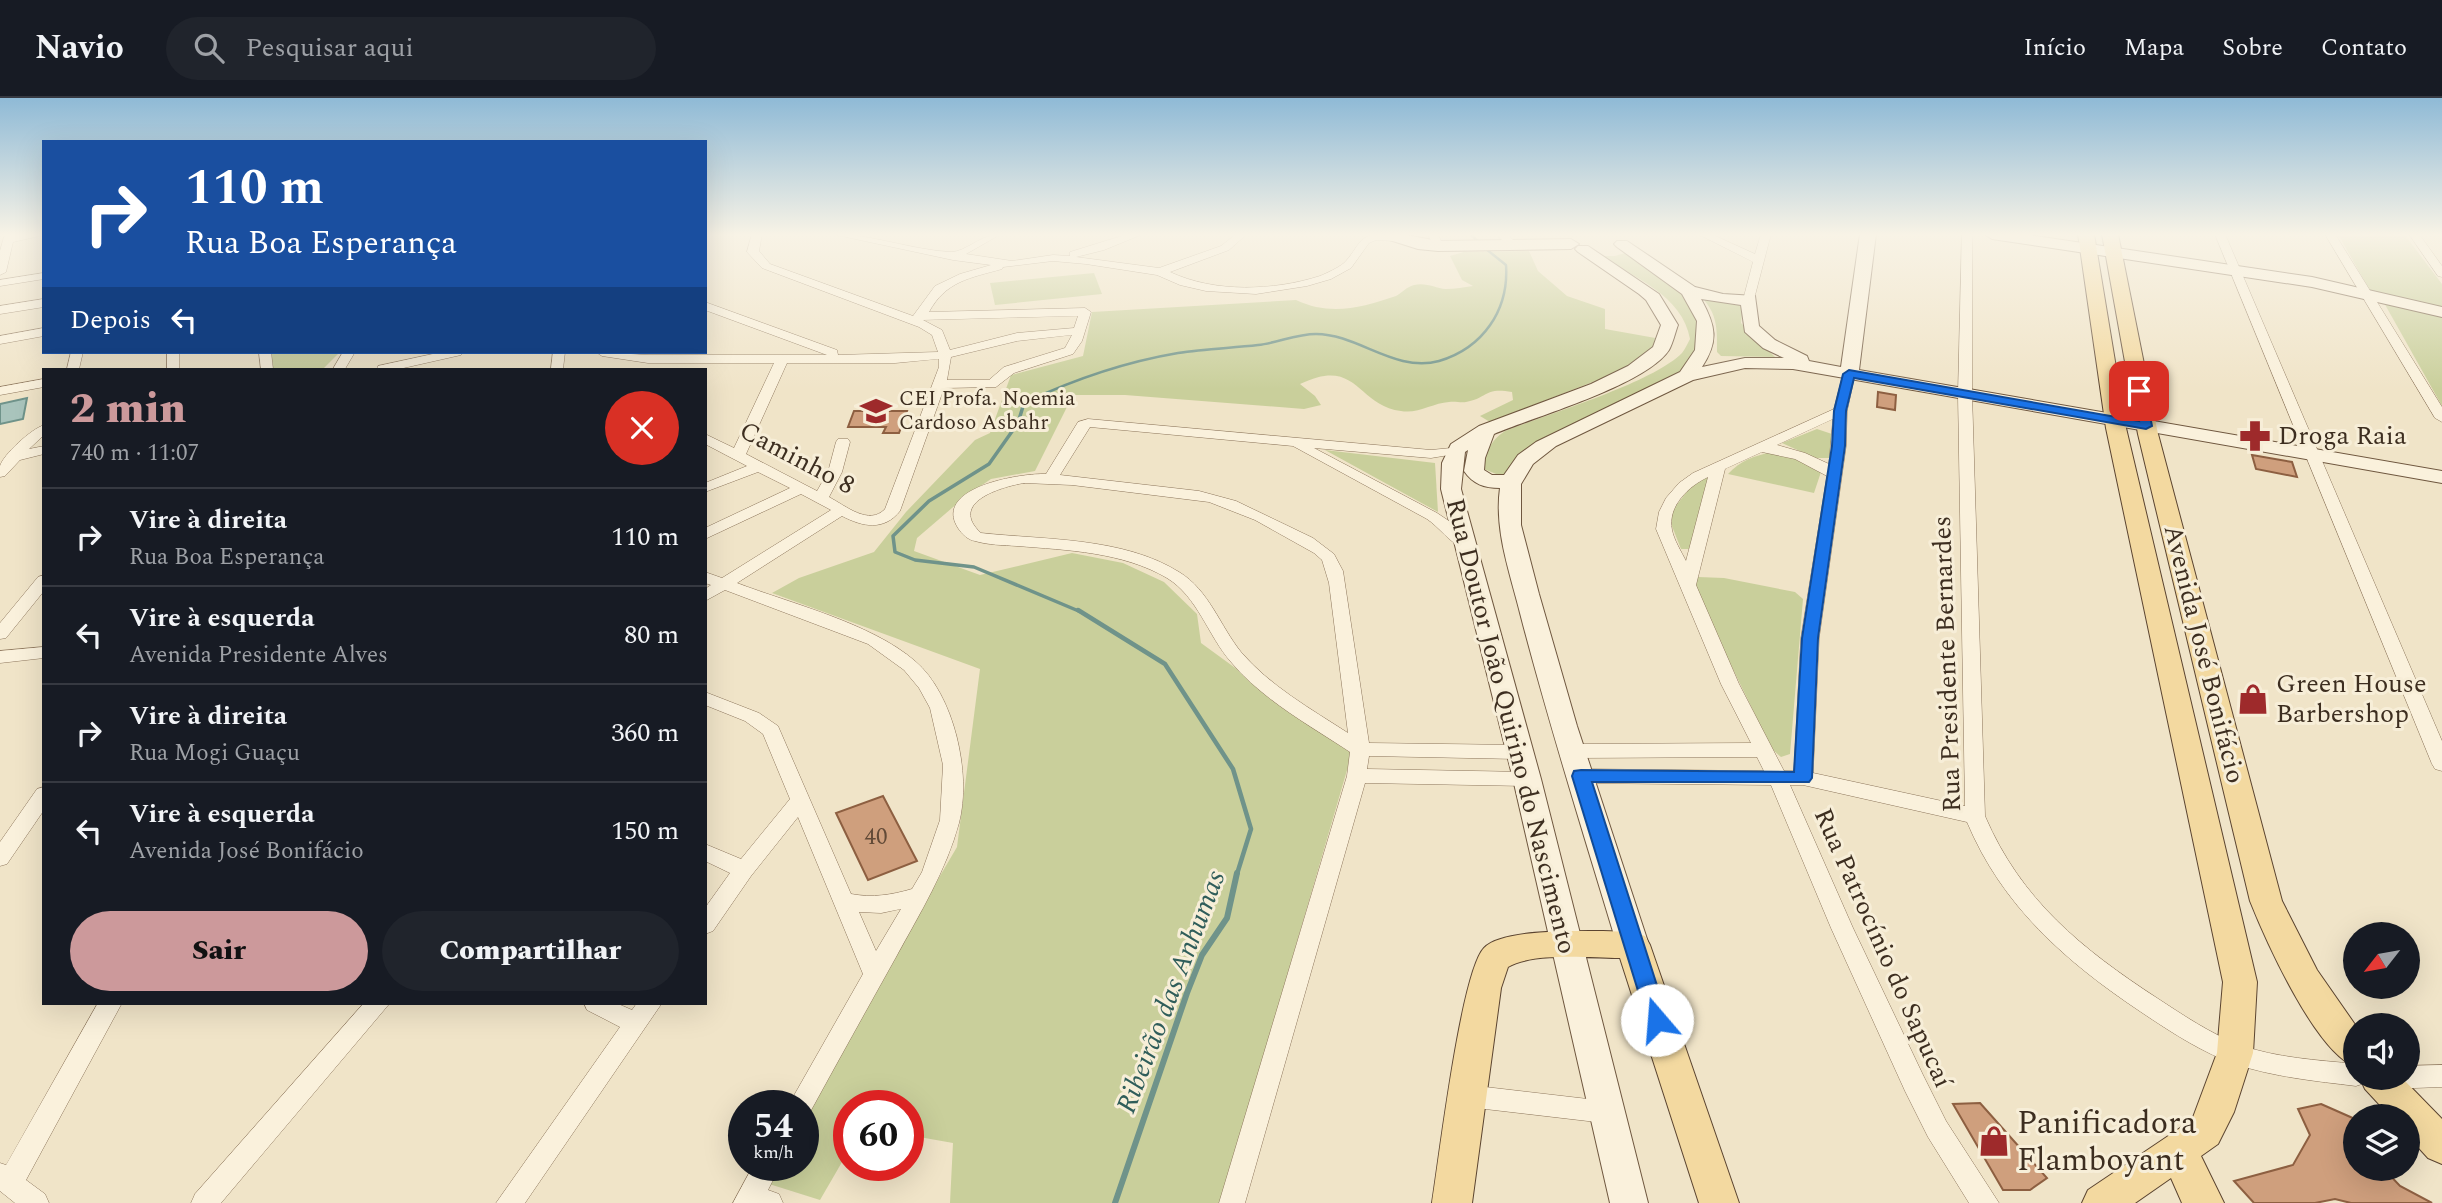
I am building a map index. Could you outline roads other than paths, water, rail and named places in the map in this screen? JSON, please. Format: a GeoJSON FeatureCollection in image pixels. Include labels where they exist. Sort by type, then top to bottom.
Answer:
{"type":"FeatureCollection","features":[{"type":"Feature","properties":{"kind":"main road","name":"Avenida José Bonifácio"},"geometry":{"type":"LineString","coordinates":[[2095,286],[2115,420],[2240,982],[2235,1053],[2216,1112],[2205,1132],[2102,1203]]}},
{"type":"Feature","properties":{"kind":"main road","name":"Avenida José Bonifácio"},"geometry":{"type":"LineString","coordinates":[[2121,286],[2146,426],[2266,901],[2277,930],[2307,985],[2343,1034]]}},
{"type":"Feature","properties":{"kind":"main road"},"geometry":{"type":"LineString","coordinates":[[1452,1203],[1484,988],[1496,957],[1507,950],[1566,945],[1633,945],[1706,1170],[1720,1203]]}},
{"type":"Feature","properties":{"kind":"main road"},"geometry":{"type":"LineString","coordinates":[[2389,1090],[2442,1146]]}},
{"type":"Feature","properties":{"kind":"main road"},"geometry":{"type":"LineString","coordinates":[[2179,1149],[2192,1183],[2204,1203]]}},
{"type":"Feature","properties":{"kind":"street"},"geometry":{"type":"LineString","coordinates":[[823,286],[918,318],[938,333],[945,355],[945,368],[937,384],[995,382],[1009,370],[1069,351],[1076,341],[1085,311],[918,318]]}},
{"type":"Feature","properties":{"kind":"street"},"geometry":{"type":"LineString","coordinates":[[918,318],[937,289],[945,286]]}},
{"type":"Feature","properties":{"kind":"street"},"geometry":{"type":"LineString","coordinates":[[1195,286],[1256,291],[1291,286]]}},
{"type":"Feature","properties":{"kind":"street"},"geometry":{"type":"LineString","coordinates":[[1050,480],[1083,425],[1088,424],[1218,433],[1431,454],[1456,450],[1486,430],[1629,375],[1654,359],[1667,341],[1669,323],[1654,298],[1637,286]]}},
{"type":"Feature","properties":{"kind":"street"},"geometry":{"type":"LineString","coordinates":[[1682,286],[1689,291],[1723,299],[1749,300]]}},
{"type":"Feature","properties":{"kind":"street"},"geometry":{"type":"LineString","coordinates":[[1752,286],[1749,300],[1751,328],[1785,360],[1849,374],[2442,477]]}},
{"type":"Feature","properties":{"kind":"street"},"geometry":{"type":"LineString","coordinates":[[1803,778],[1810,638],[1834,474],[1840,411],[1849,374],[1861,286]]}},
{"type":"Feature","properties":{"kind":"street","name":"Rua Presidente Bernardes"},"geometry":{"type":"LineString","coordinates":[[1966,286],[1965,394],[1975,816],[1981,833],[2011,885],[2034,914],[2062,941],[2152,1007],[2235,1053],[2289,1066],[2343,1073]]}},
{"type":"Feature","properties":{"kind":"street"},"geometry":{"type":"LineString","coordinates":[[2242,286],[2442,764]]}},
{"type":"Feature","properties":{"kind":"street"},"geometry":{"type":"LineString","coordinates":[[2323,286],[2442,312]]}},
{"type":"Feature","properties":{"kind":"street"},"geometry":{"type":"LineString","coordinates":[[2361,286],[2442,418]]}},
{"type":"Feature","properties":{"kind":"street"},"geometry":{"type":"LineString","coordinates":[[1687,376],[1698,361],[1706,341],[1705,321],[1689,291]]}},
{"type":"Feature","properties":{"kind":"street"},"geometry":{"type":"LineString","coordinates":[[0,310],[42,303]]}},
{"type":"Feature","properties":{"kind":"street"},"geometry":{"type":"LineString","coordinates":[[707,307],[846,358]]}},
{"type":"Feature","properties":{"kind":"street"},"geometry":{"type":"LineString","coordinates":[[609,354],[645,364],[707,364],[782,359],[895,359],[945,355],[1017,337],[1078,331]]}},
{"type":"Feature","properties":{"kind":"street"},"geometry":{"type":"LineString","coordinates":[[0,340],[42,332]]}},
{"type":"Feature","properties":{"kind":"street"},"geometry":{"type":"LineString","coordinates":[[387,368],[448,354]]}},
{"type":"Feature","properties":{"kind":"street"},"geometry":{"type":"LineString","coordinates":[[738,455],[782,359]]}},
{"type":"Feature","properties":{"kind":"street"},"geometry":{"type":"LineString","coordinates":[[1633,945],[1541,649],[1510,524],[1516,470],[1528,456],[1549,442],[1687,376],[1745,363],[1785,360],[1818,365],[1849,374]]}},
{"type":"Feature","properties":{"kind":"street"},"geometry":{"type":"LineString","coordinates":[[0,391],[42,383]]}},
{"type":"Feature","properties":{"kind":"street","name":"Caminho 8"},"geometry":{"type":"LineString","coordinates":[[707,439],[821,498],[840,511],[866,522],[884,519],[892,511],[937,384]]}},
{"type":"Feature","properties":{"kind":"street","name":"Rua Patrocínio do Sapucaí"},"geometry":{"type":"LineString","coordinates":[[1840,411],[1682,486],[1664,513],[1664,529],[1687,587],[1778,779],[1842,928],[1937,1129],[1968,1181],[1986,1203]]}},
{"type":"Feature","properties":{"kind":"street"},"geometry":{"type":"LineString","coordinates":[[1486,430],[1475,458],[1474,471],[1479,478],[1488,482],[1513,480]]}},
{"type":"Feature","properties":{"kind":"street"},"geometry":{"type":"LineString","coordinates":[[0,474],[29,441],[42,431]]}},
{"type":"Feature","properties":{"kind":"street"},"geometry":{"type":"LineString","coordinates":[[821,498],[835,472],[844,442]]}},
{"type":"Feature","properties":{"kind":"street"},"geometry":{"type":"LineString","coordinates":[[1294,442],[1432,516],[1447,526],[1463,543]]}},
{"type":"Feature","properties":{"kind":"street"},"geometry":{"type":"LineString","coordinates":[[707,451],[723,446]]}},
{"type":"Feature","properties":{"kind":"street"},"geometry":{"type":"LineString","coordinates":[[1759,448],[1798,454],[1834,474]]}},
{"type":"Feature","properties":{"kind":"street"},"geometry":{"type":"LineString","coordinates":[[0,460],[42,450]]}},
{"type":"Feature","properties":{"kind":"street","name":"Rua Doutor João Quirino do Nascimento"},"geometry":{"type":"LineString","coordinates":[[1456,450],[1451,489],[1463,543],[1522,766],[1629,1203]]}},
{"type":"Feature","properties":{"kind":"street"},"geometry":{"type":"LineString","coordinates":[[707,487],[760,466]]}},
{"type":"Feature","properties":{"kind":"street"},"geometry":{"type":"LineString","coordinates":[[1687,587],[1718,467]]}},
{"type":"Feature","properties":{"kind":"street"},"geometry":{"type":"LineString","coordinates":[[1232,1203],[1357,776],[1360,749],[1338,587],[1327,557],[1289,532],[1222,500],[1205,496],[1050,480],[1008,481],[994,485],[971,499],[960,517],[962,525],[976,537],[1122,556],[1174,576],[1193,592],[1236,657],[1254,675],[1360,749],[1522,766]]}},
{"type":"Feature","properties":{"kind":"street"},"geometry":{"type":"LineString","coordinates":[[707,533],[802,488]]}},
{"type":"Feature","properties":{"kind":"street"},"geometry":{"type":"LineString","coordinates":[[707,595],[840,511]]}},
{"type":"Feature","properties":{"kind":"street"},"geometry":{"type":"LineString","coordinates":[[707,578],[874,640],[910,666],[926,685],[939,708],[953,765],[950,820],[932,873],[809,1090]]}},
{"type":"Feature","properties":{"kind":"street"},"geometry":{"type":"LineString","coordinates":[[0,634],[42,582]]}},
{"type":"Feature","properties":{"kind":"street"},"geometry":{"type":"LineString","coordinates":[[0,657],[42,652]]}},
{"type":"Feature","properties":{"kind":"street"},"geometry":{"type":"LineString","coordinates":[[707,699],[752,717],[771,730],[874,973]]}},
{"type":"Feature","properties":{"kind":"street"},"geometry":{"type":"LineString","coordinates":[[1573,751],[1762,750]]}},
{"type":"Feature","properties":{"kind":"street"},"geometry":{"type":"LineString","coordinates":[[1357,776],[1522,766]]}},
{"type":"Feature","properties":{"kind":"street"},"geometry":{"type":"LineString","coordinates":[[1581,776],[1803,778],[1975,816]]}},
{"type":"Feature","properties":{"kind":"street"},"geometry":{"type":"LineString","coordinates":[[0,858],[42,797]]}},
{"type":"Feature","properties":{"kind":"street"},"geometry":{"type":"LineString","coordinates":[[707,922],[744,870],[801,799]]}},
{"type":"Feature","properties":{"kind":"street"},"geometry":{"type":"LineString","coordinates":[[707,853],[744,870]]}},
{"type":"Feature","properties":{"kind":"street"},"geometry":{"type":"LineString","coordinates":[[843,900],[866,906],[887,904],[919,895]]}},
{"type":"Feature","properties":{"kind":"street"},"geometry":{"type":"LineString","coordinates":[[36,1203],[5,1180],[109,1005]]}},
{"type":"Feature","properties":{"kind":"street"},"geometry":{"type":"LineString","coordinates":[[204,1203],[376,1005]]}},
{"type":"Feature","properties":{"kind":"street"},"geometry":{"type":"LineString","coordinates":[[599,1005],[636,1024]]}},
{"type":"Feature","properties":{"kind":"street"},"geometry":{"type":"LineString","coordinates":[[509,1203],[649,1005]]}},
{"type":"Feature","properties":{"kind":"street"},"geometry":{"type":"LineString","coordinates":[[2420,1077],[2442,1076]]}},
{"type":"Feature","properties":{"kind":"street"},"geometry":{"type":"LineString","coordinates":[[1468,1096],[1605,1112]]}},
{"type":"Feature","properties":{"kind":"street"},"geometry":{"type":"LineString","coordinates":[[755,1201],[762,1181]]}},
{"type":"Feature","properties":{"kind":"water"},"geometry":{"type":"Polygon","coordinates":[[[27,398],[23,419],[0,424],[0,404],[27,398]]]}},
{"type":"Feature","properties":{"kind":"waterway","name":"Ribeirão das Anhumas"},"geometry":{"type":"LineString","coordinates":[[1026,402],[1082,379],[1139,361],[1178,353],[1265,344],[1309,334],[1347,340],[1407,362],[1439,361],[1455,355],[1480,337],[1498,312],[1505,286]]}},
{"type":"Feature","properties":{"kind":"waterway","name":"Ribeirão das Anhumas"},"geometry":{"type":"LineString","coordinates":[[1026,402],[1030,400]]}},
{"type":"Feature","properties":{"kind":"waterway","name":"Ribeirão das Anhumas"},"geometry":{"type":"LineString","coordinates":[[1026,402],[1018,423],[989,464],[929,501],[893,536],[895,552],[915,560],[974,567],[1081,612]]}},
{"type":"Feature","properties":{"kind":"waterway","name":"Ribeirão das Anhumas"},"geometry":{"type":"LineString","coordinates":[[1078,610],[1165,664],[1233,769],[1251,829],[1237,874]]}},
{"type":"Feature","properties":{"kind":"waterway","name":"Ribeirão das Anhumas"},"geometry":{"type":"LineString","coordinates":[[1115,1203],[1187,993],[1202,955],[1227,918],[1237,873]]}},
{"type":"Feature","properties":{"kind":"place","name":"CEI Profa. Noemia Cardoso Asbahr"},"geometry":{"type":"Point","coordinates":[876,411]}},
{"type":"Feature","properties":{"kind":"place","name":"Droga Raia"},"geometry":{"type":"Point","coordinates":[2255,436]}},
{"type":"Feature","properties":{"kind":"place","name":"Green House Barbershop"},"geometry":{"type":"Point","coordinates":[2253,699]}},
{"type":"Feature","properties":{"kind":"place","name":"Panificadora Flamboyant"},"geometry":{"type":"Point","coordinates":[1994,1141]}}]}
